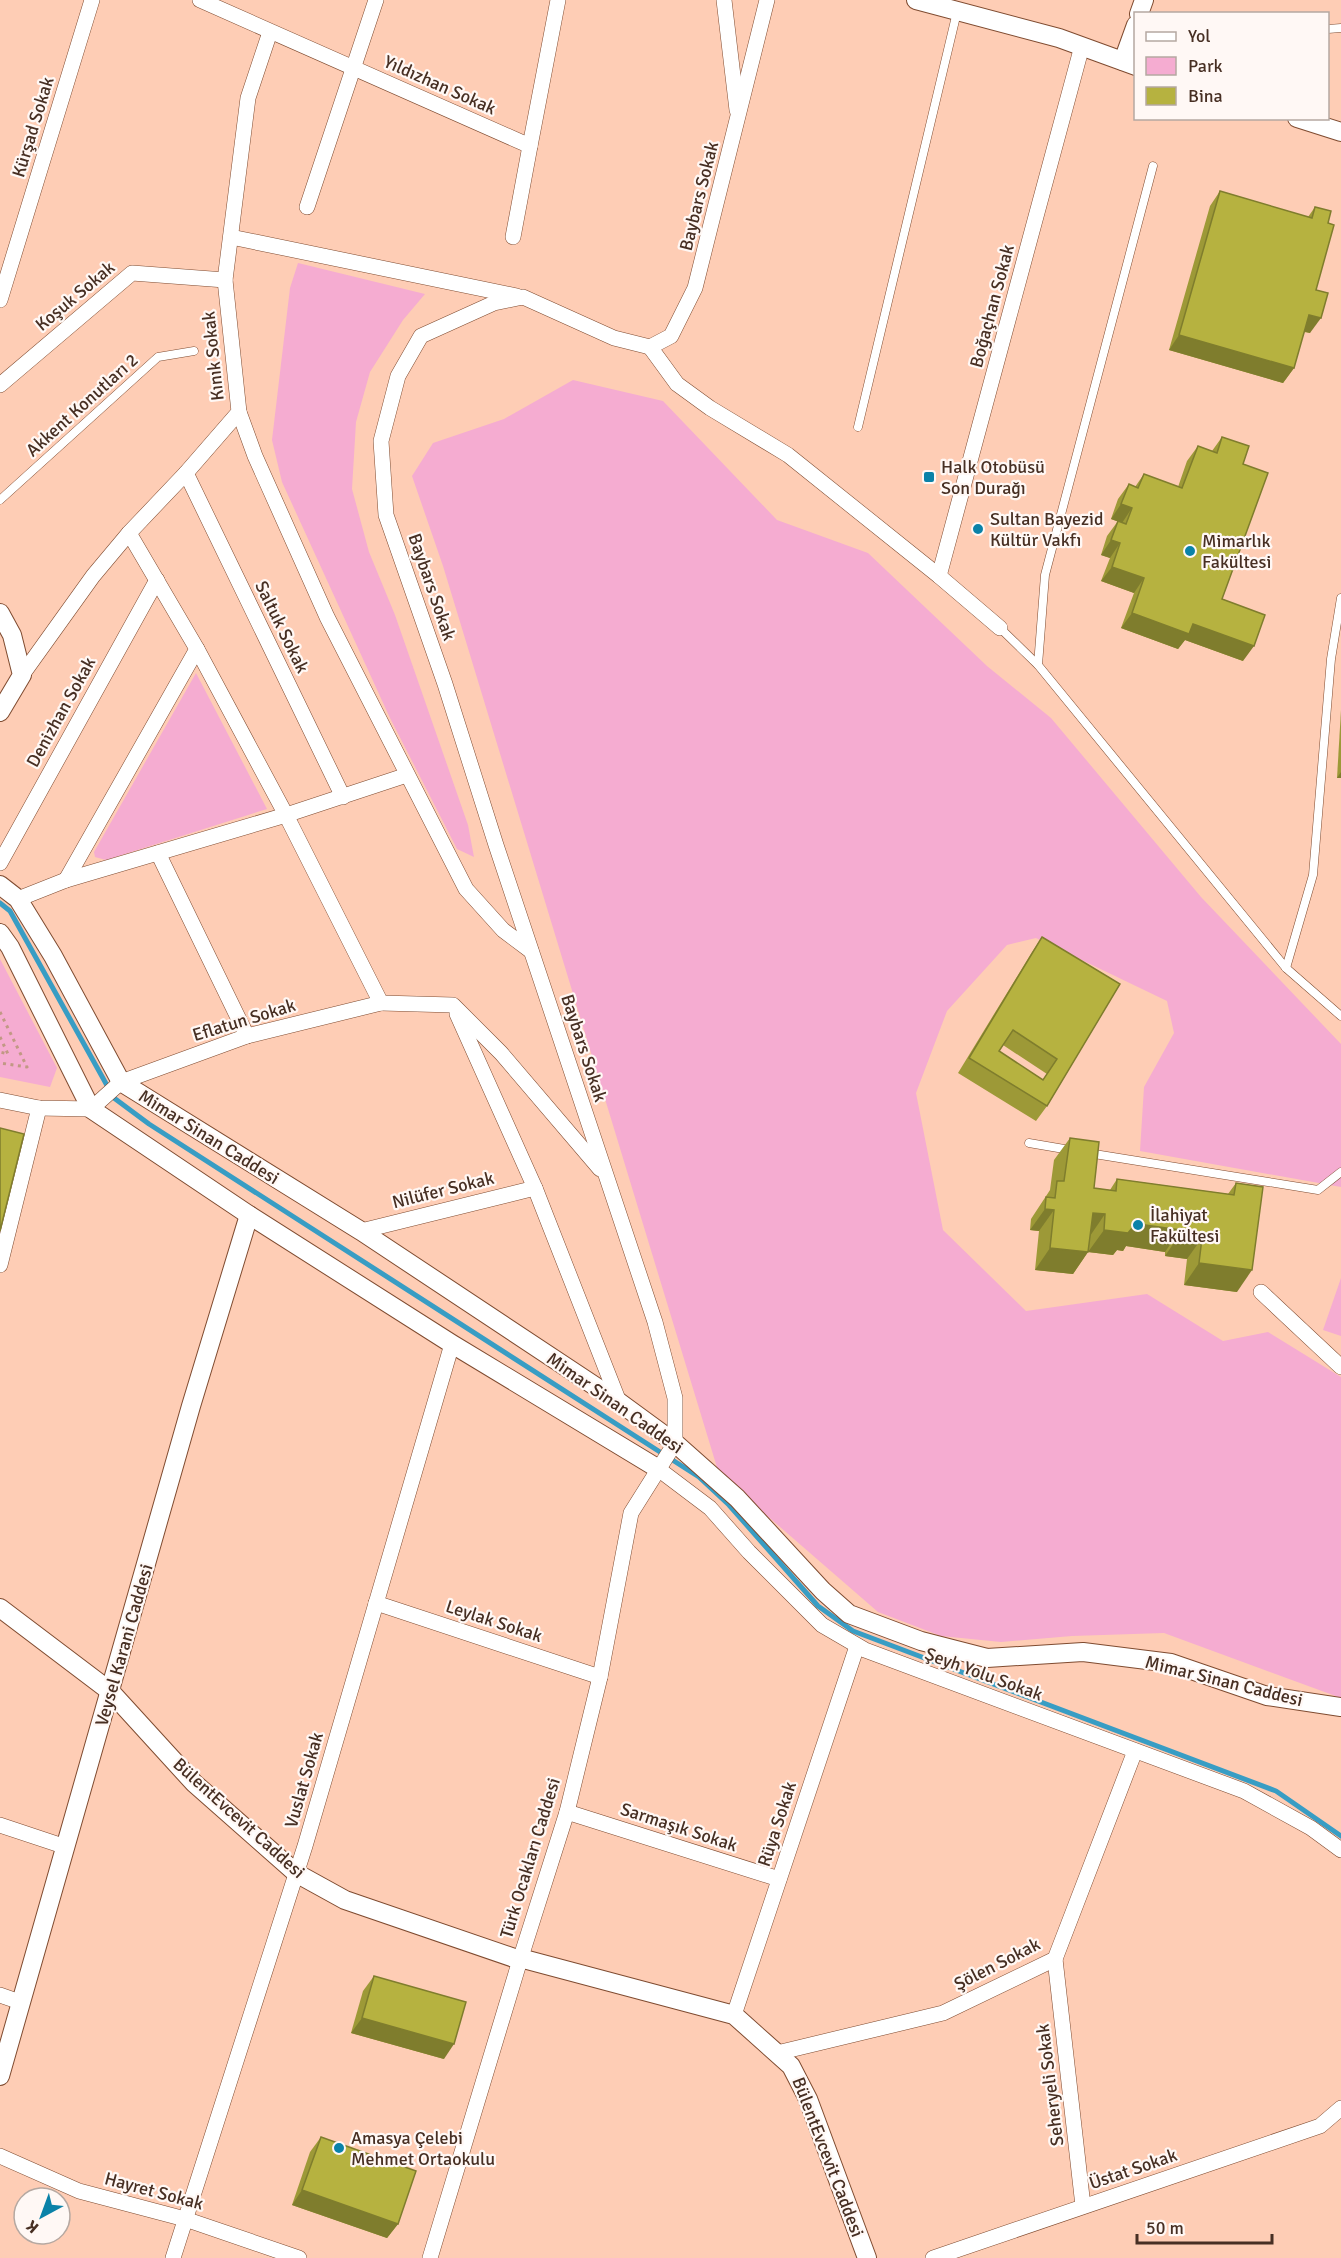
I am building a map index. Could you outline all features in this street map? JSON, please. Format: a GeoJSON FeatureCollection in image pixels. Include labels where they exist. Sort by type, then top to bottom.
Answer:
{"type":"FeatureCollection","features":[{"type":"Feature","properties":{"kind":"street","name":"Kürşad Sokak"},"geometry":{"type":"LineString","coordinates":[[0,300],[92,0]]}},
{"type":"Feature","properties":{"kind":"street","name":"Yıldızhan Sokak"},"geometry":{"type":"LineString","coordinates":[[200,0],[530,146]]}},
{"type":"Feature","properties":{"kind":"street"},"geometry":{"type":"LineString","coordinates":[[307,207],[376,0]]}},
{"type":"Feature","properties":{"kind":"street"},"geometry":{"type":"LineString","coordinates":[[513,237],[558,0]]}},
{"type":"Feature","properties":{"kind":"street"},"geometry":{"type":"LineString","coordinates":[[724,0],[738,121]]}},
{"type":"Feature","properties":{"kind":"street","name":"Baybars Sokak"},"geometry":{"type":"LineString","coordinates":[[650,347],[671,336],[695,288],[767,0]]}},
{"type":"Feature","properties":{"kind":"street"},"geometry":{"type":"LineString","coordinates":[[916,0],[1059,38],[1129,64],[1134,34]]}},
{"type":"Feature","properties":{"kind":"street","name":"Kınık Sokak"},"geometry":{"type":"LineString","coordinates":[[22,675],[93,576],[239,412],[225,280],[248,98],[270,32]]}},
{"type":"Feature","properties":{"kind":"street","name":"Boğaçhan Sokak"},"geometry":{"type":"LineString","coordinates":[[939,576],[1082,46]]}},
{"type":"Feature","properties":{"kind":"street"},"geometry":{"type":"LineString","coordinates":[[1303,120],[1341,132]]}},
{"type":"Feature","properties":{"kind":"street"},"geometry":{"type":"LineString","coordinates":[[231,237],[523,297],[614,338],[650,347],[677,384],[710,408],[788,455],[1000,628]]}},
{"type":"Feature","properties":{"kind":"street","name":"Koşuk Sokak"},"geometry":{"type":"LineString","coordinates":[[0,385],[132,273],[225,280]]}},
{"type":"Feature","properties":{"kind":"street","name":"Baybars Sokak"},"geometry":{"type":"LineString","coordinates":[[523,297],[494,303],[421,336],[398,376],[381,441],[386,514],[445,684],[655,1322],[675,1398],[675,1443]]}},
{"type":"Feature","properties":{"kind":"street"},"geometry":{"type":"LineString","coordinates":[[239,412],[255,456],[327,617],[466,890],[503,930],[531,951]]}},
{"type":"Feature","properties":{"kind":"street","name":"Saltuk Sokak"},"geometry":{"type":"LineString","coordinates":[[186,473],[343,797]]}},
{"type":"Feature","properties":{"kind":"street"},"geometry":{"type":"LineString","coordinates":[[129,533],[197,649],[286,815],[381,1003]]}},
{"type":"Feature","properties":{"kind":"street","name":"Denizhan Sokak"},"geometry":{"type":"LineString","coordinates":[[0,863],[157,580]]}},
{"type":"Feature","properties":{"kind":"street"},"geometry":{"type":"LineString","coordinates":[[0,613],[12,635],[22,675],[0,712]]}},
{"type":"Feature","properties":{"kind":"street"},"geometry":{"type":"LineString","coordinates":[[66,880],[197,649]]}},
{"type":"Feature","properties":{"kind":"street"},"geometry":{"type":"LineString","coordinates":[[18,899],[66,880],[286,815],[407,775]]}},
{"type":"Feature","properties":{"kind":"street"},"geometry":{"type":"LineString","coordinates":[[158,853],[247,1036]]}},
{"type":"Feature","properties":{"kind":"street","name":"Mimar Sinan Caddesi"},"geometry":{"type":"LineString","coordinates":[[0,885],[18,899],[53,956],[121,1082],[362,1231],[619,1402],[675,1443],[737,1498],[823,1591],[849,1614],[921,1641],[987,1658],[1083,1652],[1171,1664],[1267,1696],[1341,1707]]}},
{"type":"Feature","properties":{"kind":"street","name":"Mimar Sinan Caddesi"},"geometry":{"type":"LineString","coordinates":[[0,933],[10,947],[91,1109],[249,1215],[452,1344],[657,1468]]}},
{"type":"Feature","properties":{"kind":"street","name":"Eflatun Sokak"},"geometry":{"type":"LineString","coordinates":[[121,1082],[247,1036],[381,1003],[453,1005]]}},
{"type":"Feature","properties":{"kind":"street"},"geometry":{"type":"LineString","coordinates":[[453,1005],[501,1053],[606,1176]]}},
{"type":"Feature","properties":{"kind":"street"},"geometry":{"type":"LineString","coordinates":[[453,1005],[535,1188],[619,1402]]}},
{"type":"Feature","properties":{"kind":"street"},"geometry":{"type":"LineString","coordinates":[[0,1100],[39,1108],[91,1109],[121,1082]]}},
{"type":"Feature","properties":{"kind":"street"},"geometry":{"type":"LineString","coordinates":[[0,1265],[39,1108]]}},
{"type":"Feature","properties":{"kind":"street","name":"Nilüfer Sokak"},"geometry":{"type":"LineString","coordinates":[[362,1231],[535,1188]]}},
{"type":"Feature","properties":{"kind":"street","name":"Veysel Karani Caddesi"},"geometry":{"type":"LineString","coordinates":[[0,2076],[188,1417],[249,1215]]}},
{"type":"Feature","properties":{"kind":"street"},"geometry":{"type":"LineString","coordinates":[[1261,1292],[1341,1367]]}},
{"type":"Feature","properties":{"kind":"street","name":"Vuslat Sokak"},"geometry":{"type":"LineString","coordinates":[[173,2258],[296,1873],[452,1344]]}},
{"type":"Feature","properties":{"kind":"street","name":"Türk Ocakları Caddesi"},"geometry":{"type":"LineString","coordinates":[[430,2258],[567,1812],[600,1677],[631,1513],[657,1468],[675,1443]]}},
{"type":"Feature","properties":{"kind":"street","name":"Şeyh Yolu Sokak"},"geometry":{"type":"LineString","coordinates":[[657,1468],[710,1508],[749,1552],[822,1625],[857,1646],[1244,1791],[1311,1828],[1341,1850]]}},
{"type":"Feature","properties":{"kind":"street","name":"Leylak Sokak"},"geometry":{"type":"LineString","coordinates":[[376,1603],[600,1677]]}},
{"type":"Feature","properties":{"kind":"street","name":"BülentEvcevit Caddesi"},"geometry":{"type":"LineString","coordinates":[[0,1608],[111,1692],[194,1783],[296,1873],[345,1900],[520,1959],[734,2015],[791,2066],[808,2099],[867,2258]]}},
{"type":"Feature","properties":{"kind":"street","name":"Rüya Sokak"},"geometry":{"type":"LineString","coordinates":[[734,2015],[857,1646]]}},
{"type":"Feature","properties":{"kind":"street","name":"Şölen Sokak"},"geometry":{"type":"LineString","coordinates":[[777,2053],[943,2013],[1055,1959],[1135,1751]]}},
{"type":"Feature","properties":{"kind":"street","name":"Sarmaşık Sokak"},"geometry":{"type":"LineString","coordinates":[[567,1812],[779,1879]]}},
{"type":"Feature","properties":{"kind":"street"},"geometry":{"type":"LineString","coordinates":[[0,1825],[66,1847]]}},
{"type":"Feature","properties":{"kind":"street","name":"Seheryeli Sokak"},"geometry":{"type":"LineString","coordinates":[[1055,1959],[1083,2206]]}},
{"type":"Feature","properties":{"kind":"street"},"geometry":{"type":"LineString","coordinates":[[0,1995],[20,2002]]}},
{"type":"Feature","properties":{"kind":"street","name":"Üstat Sokak"},"geometry":{"type":"LineString","coordinates":[[933,2258],[1320,2126],[1341,2108]]}},
{"type":"Feature","properties":{"kind":"street","name":"Hayret Sokak"},"geometry":{"type":"LineString","coordinates":[[0,2156],[79,2191],[185,2219],[299,2258]]}},
{"type":"Feature","properties":{"kind":"lane"},"geometry":{"type":"LineString","coordinates":[[858,427],[957,11]]}},
{"type":"Feature","properties":{"kind":"lane"},"geometry":{"type":"LineString","coordinates":[[1038,665],[1045,575],[1153,166]]}},
{"type":"Feature","properties":{"kind":"lane","name":"Akkent Konutları 2"},"geometry":{"type":"LineString","coordinates":[[0,500],[158,357],[194,351]]}},
{"type":"Feature","properties":{"kind":"lane"},"geometry":{"type":"LineString","coordinates":[[1286,968],[1313,876],[1331,659],[1341,598]]}},
{"type":"Feature","properties":{"kind":"lane"},"geometry":{"type":"LineString","coordinates":[[1000,628],[1038,665],[1286,968],[1341,1016]]}},
{"type":"Feature","properties":{"kind":"lane"},"geometry":{"type":"LineString","coordinates":[[1029,1143],[1318,1190],[1341,1172]]}},
{"type":"Feature","properties":{"kind":"path"},"geometry":{"type":"LineString","coordinates":[[0,1012],[27,1067],[0,1063]]}},
{"type":"Feature","properties":{"kind":"path"},"geometry":{"type":"LineString","coordinates":[[0,1037],[8,1054],[0,1053]]}},
{"type":"Feature","properties":{"kind":"green space"},"geometry":{"type":"Polygon","coordinates":[[[298,263],[425,294],[403,320],[370,372],[356,422],[352,489],[369,552],[395,615],[468,825],[474,857],[457,849],[390,718],[282,482],[272,440],[290,288],[298,263]]]}},
{"type":"Feature","properties":{"kind":"green space"},"geometry":{"type":"Polygon","coordinates":[[[573,380],[663,401],[777,520],[868,553],[987,666],[1051,718],[1201,897],[1341,1044],[1341,1187],[1140,1151],[1144,1087],[1174,1033],[1167,1001],[1036,938],[1007,945],[947,1011],[916,1093],[943,1230],[1026,1311],[1147,1294],[1223,1341],[1268,1332],[1341,1377],[1341,1698],[1164,1633],[1072,1636],[1001,1642],[941,1636],[878,1612],[719,1474],[443,566],[412,476],[433,443],[504,419],[573,380]]]}},
{"type":"Feature","properties":{"kind":"green space"},"geometry":{"type":"Polygon","coordinates":[[[196,673],[267,809],[106,860],[95,857],[94,852],[196,673]]]}},
{"type":"Feature","properties":{"kind":"green space"},"geometry":{"type":"Polygon","coordinates":[[[0,959],[57,1068],[50,1087],[0,1077],[0,959]]]}},
{"type":"Feature","properties":{"kind":"green space"},"geometry":{"type":"Polygon","coordinates":[[[1341,1278],[1341,1336],[1323,1330],[1341,1278]]]}},
{"type":"Feature","properties":{"kind":"building"},"geometry":{"type":"Polygon","coordinates":[[[1220,191],[1312,218],[1315,207],[1331,211],[1328,223],[1334,225],[1316,290],[1328,293],[1321,318],[1309,315],[1294,368],[1179,335],[1220,191]]]}},
{"type":"Feature","properties":{"kind":"building"},"geometry":{"type":"Polygon","coordinates":[[[1222,437],[1249,446],[1243,464],[1268,473],[1222,599],[1265,615],[1254,646],[1193,624],[1189,634],[1132,613],[1144,578],[1112,567],[1120,543],[1111,540],[1118,521],[1126,524],[1132,508],[1121,504],[1129,484],[1138,488],[1144,474],[1182,488],[1198,446],[1217,453],[1222,437]]]}},
{"type":"Feature","properties":{"kind":"building"},"geometry":{"type":"Polygon","coordinates":[[[1042,937],[1120,984],[1047,1106],[969,1058],[1042,937]],[[1013,1030],[999,1051],[1043,1080],[1057,1059],[1013,1030]]]}},
{"type":"Feature","properties":{"kind":"building"},"geometry":{"type":"Polygon","coordinates":[[[0,1128],[24,1134],[0,1231],[0,1128]]]}},
{"type":"Feature","properties":{"kind":"building"},"geometry":{"type":"Polygon","coordinates":[[[1070,1138],[1099,1142],[1094,1188],[1116,1191],[1117,1179],[1234,1195],[1236,1183],[1263,1187],[1252,1270],[1199,1263],[1202,1238],[1180,1234],[1180,1230],[1139,1224],[1138,1229],[1132,1228],[1128,1233],[1104,1230],[1105,1214],[1093,1213],[1088,1252],[1050,1248],[1054,1210],[1045,1209],[1046,1197],[1055,1198],[1057,1181],[1064,1181],[1070,1138]]]}},
{"type":"Feature","properties":{"kind":"building"},"geometry":{"type":"Polygon","coordinates":[[[374,1976],[466,2002],[454,2044],[362,2018],[374,1976]]]}},
{"type":"Feature","properties":{"kind":"building"},"geometry":{"type":"Polygon","coordinates":[[[321,2137],[416,2171],[398,2224],[302,2190],[321,2137]]]}},
{"type":"Feature","properties":{"kind":"waterway"},"geometry":{"type":"LineString","coordinates":[[0,903],[10,911],[114,1098],[149,1124],[699,1477],[729,1505],[818,1606],[853,1631],[1276,1791],[1341,1836]]}},
{"type":"Feature","properties":{"kind":"place","name":"Halk Otobüsü Son Durağı"},"geometry":{"type":"Point","coordinates":[929,477]}},
{"type":"Feature","properties":{"kind":"place","name":"Sultan Bayezid Kültür Vakfı"},"geometry":{"type":"Point","coordinates":[978,529]}},
{"type":"Feature","properties":{"kind":"place","name":"Mimarlık Fakültesi"},"geometry":{"type":"Point","coordinates":[1190,551]}},
{"type":"Feature","properties":{"kind":"place","name":"İlahiyat Fakültesi"},"geometry":{"type":"Point","coordinates":[1138,1225]}},
{"type":"Feature","properties":{"kind":"place","name":"Amasya Çelebi Mehmet Ortaokulu"},"geometry":{"type":"Point","coordinates":[339,2148]}}]}
